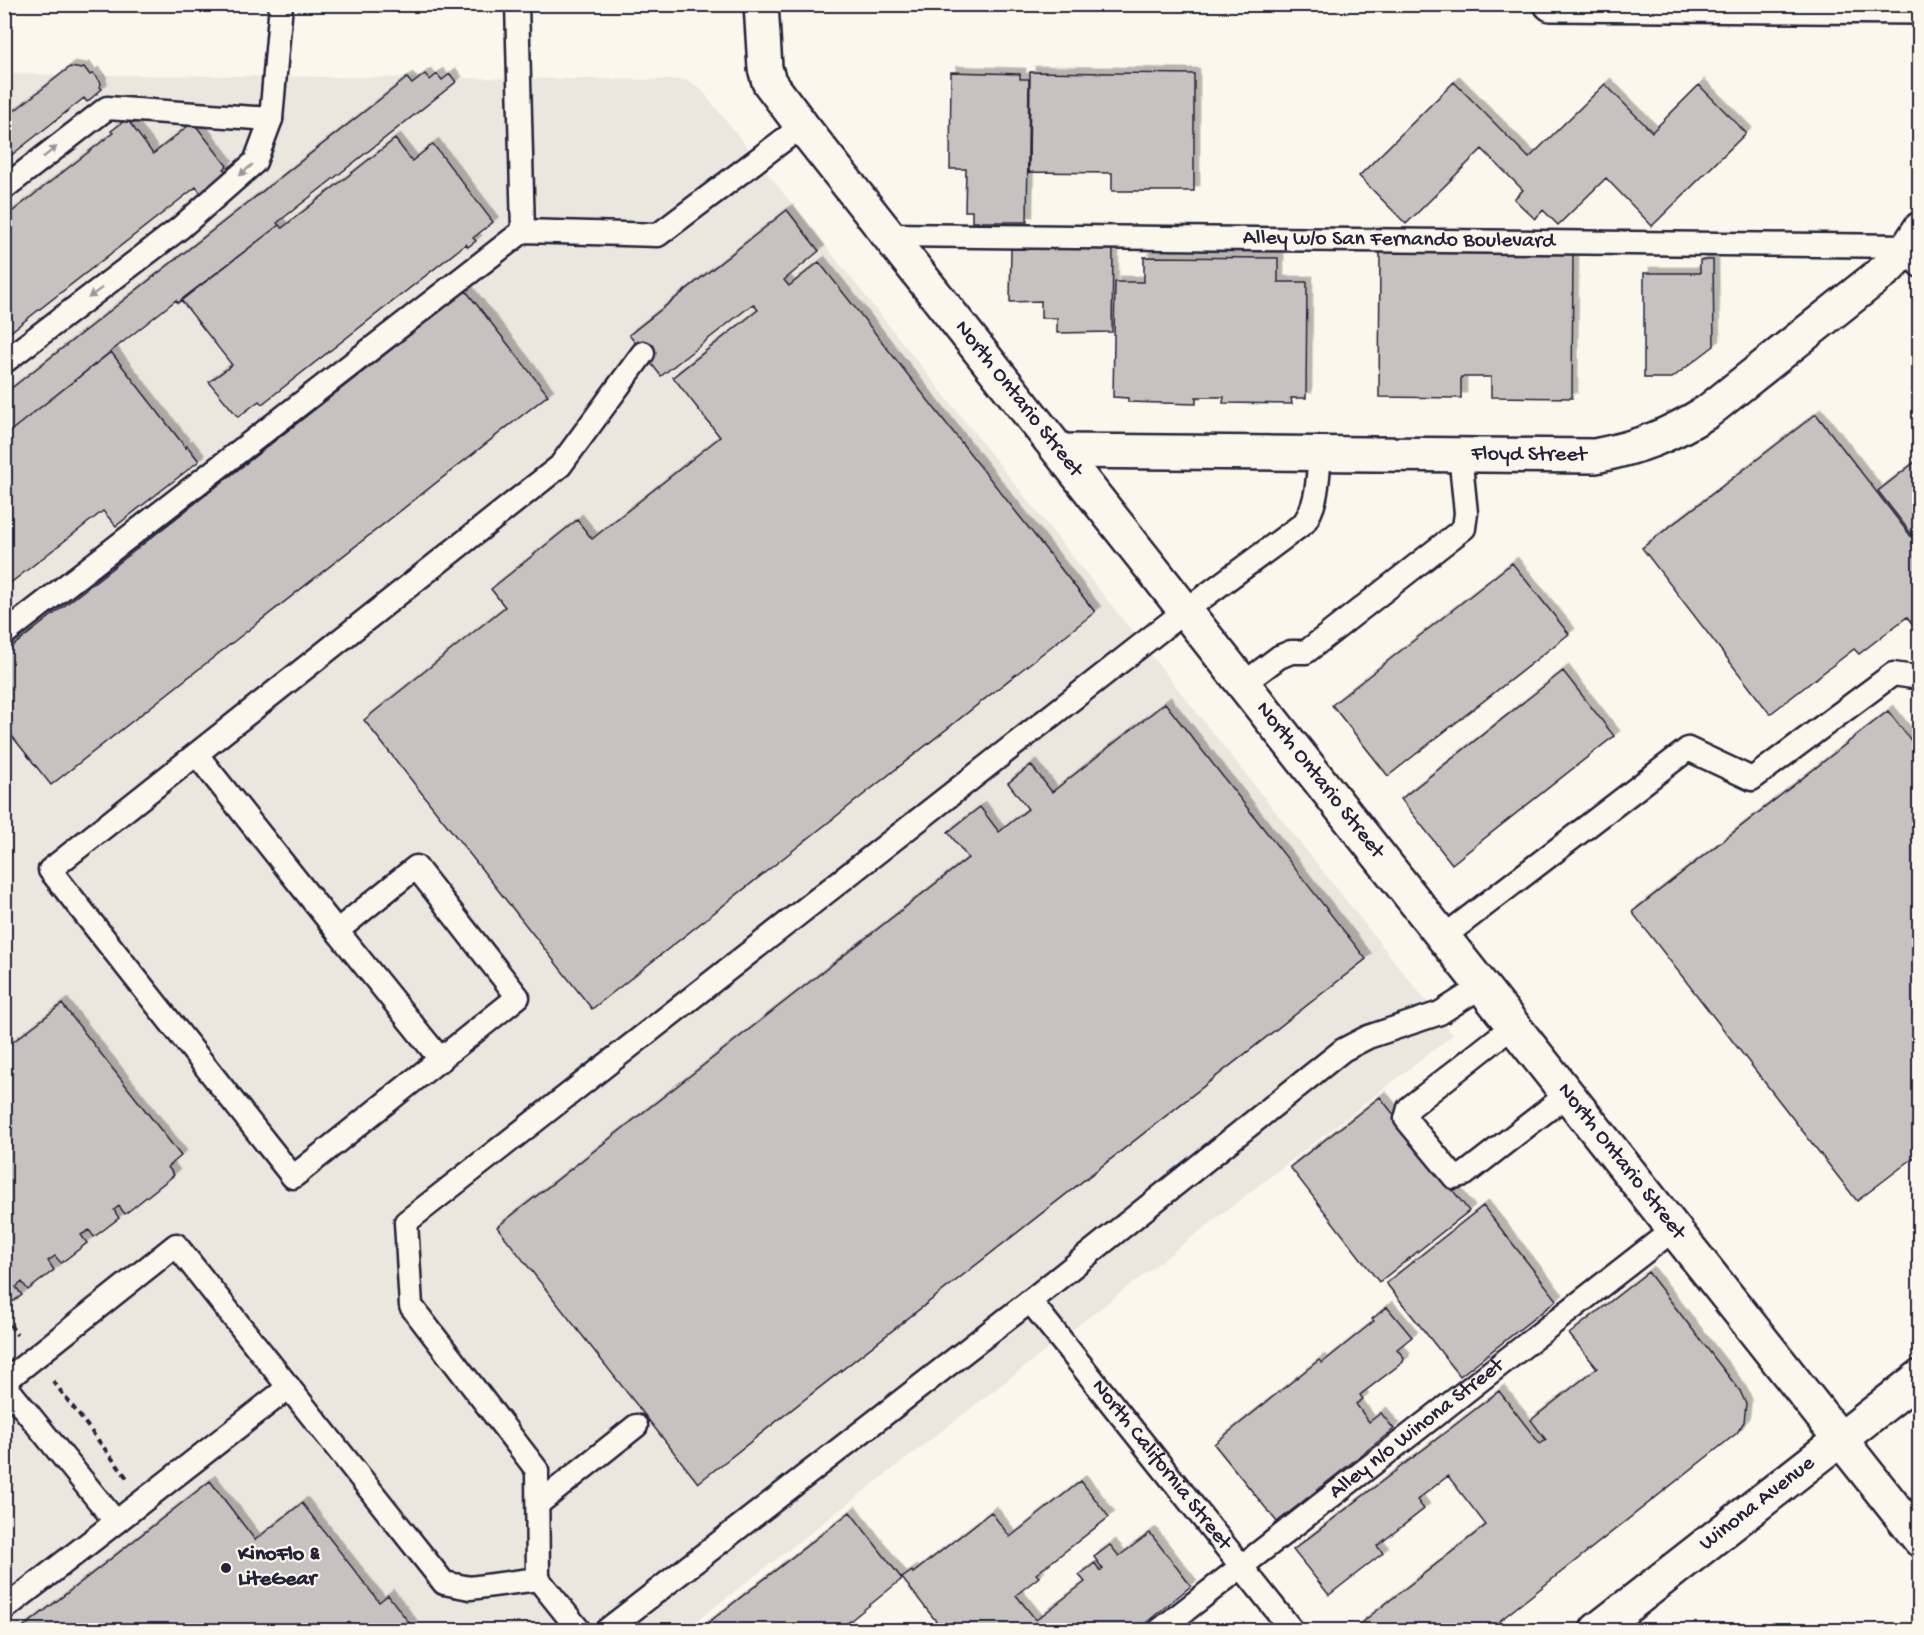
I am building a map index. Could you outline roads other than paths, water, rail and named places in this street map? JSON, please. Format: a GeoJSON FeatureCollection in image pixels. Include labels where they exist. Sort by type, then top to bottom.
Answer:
{"type":"FeatureCollection","features":[{"type":"Feature","properties":{"kind":"street","name":"North Ontario Street"},"geometry":{"type":"LineString","coordinates":[[761,4],[765,68],[769,82],[802,126],[1186,610],[1442,938],[1920,1539]]}},
{"type":"Feature","properties":{"kind":"street"},"geometry":{"type":"LineString","coordinates":[[1551,4],[1920,7]]}},
{"type":"Feature","properties":{"kind":"street","name":"Floyd Street"},"geometry":{"type":"LineString","coordinates":[[1059,451],[1595,456],[1625,450],[1653,442],[1682,428],[1707,412],[1913,248]]}},
{"type":"Feature","properties":{"kind":"street","name":"Winona Avenue"},"geometry":{"type":"LineString","coordinates":[[1597,1630],[1920,1377]]}},
{"type":"Feature","properties":{"kind":"lane"},"geometry":{"type":"LineString","coordinates":[[4,362],[180,228],[255,162],[271,119],[281,4]]}},
{"type":"Feature","properties":{"kind":"lane"},"geometry":{"type":"LineString","coordinates":[[517,4],[523,231]]}},
{"type":"Feature","properties":{"kind":"lane"},"geometry":{"type":"LineString","coordinates":[[4,188],[107,108],[271,119]]}},
{"type":"Feature","properties":{"kind":"lane"},"geometry":{"type":"LineString","coordinates":[[4,634],[523,231],[658,234],[802,126]]}},
{"type":"Feature","properties":{"kind":"lane","name":"Alley w/o San Fernando Boulevard"},"geometry":{"type":"LineString","coordinates":[[889,235],[1913,248]]}},
{"type":"Feature","properties":{"kind":"lane"},"geometry":{"type":"LineString","coordinates":[[337,931],[416,867],[518,998],[293,1178],[50,870],[560,466],[643,353]]}},
{"type":"Feature","properties":{"kind":"lane"},"geometry":{"type":"LineString","coordinates":[[579,1630],[537,1579],[537,1470],[411,1306],[406,1222],[1186,610],[1304,523],[1312,510],[1316,494],[1320,454]]}},
{"type":"Feature","properties":{"kind":"lane"},"geometry":{"type":"LineString","coordinates":[[1243,684],[1279,657],[1291,652],[1306,652],[1464,528],[1466,513],[1460,454]]}},
{"type":"Feature","properties":{"kind":"lane"},"geometry":{"type":"LineString","coordinates":[[1442,938],[1688,749],[1752,779],[1893,674],[1920,678]]}},
{"type":"Feature","properties":{"kind":"lane"},"geometry":{"type":"LineString","coordinates":[[197,755],[441,1060]]}},
{"type":"Feature","properties":{"kind":"lane"},"geometry":{"type":"LineString","coordinates":[[607,1630],[1030,1301],[1343,1050],[1368,1037],[1440,1013],[1482,986]]}},
{"type":"Feature","properties":{"kind":"lane"},"geometry":{"type":"LineString","coordinates":[[1513,1026],[1409,1108],[1406,1119],[1454,1176],[1465,1174],[1568,1094]]}},
{"type":"Feature","properties":{"kind":"lane","name":"Alley n/o Winona Street"},"geometry":{"type":"LineString","coordinates":[[1160,1630],[1674,1229]]}},
{"type":"Feature","properties":{"kind":"lane"},"geometry":{"type":"LineString","coordinates":[[116,1522],[4,1383],[176,1245],[444,1583],[470,1588],[537,1579]]}},
{"type":"Feature","properties":{"kind":"lane","name":"North California Street"},"geometry":{"type":"LineString","coordinates":[[1030,1301],[1292,1630]]}},
{"type":"Feature","properties":{"kind":"lane"},"geometry":{"type":"LineString","coordinates":[[4,1609],[289,1387]]}},
{"type":"Feature","properties":{"kind":"lane"},"geometry":{"type":"LineString","coordinates":[[538,1504],[636,1426]]}},
{"type":"Feature","properties":{"kind":"place","name":"KinoFlo & LiteGear"},"geometry":{"type":"Point","coordinates":[226,1568]}}]}
